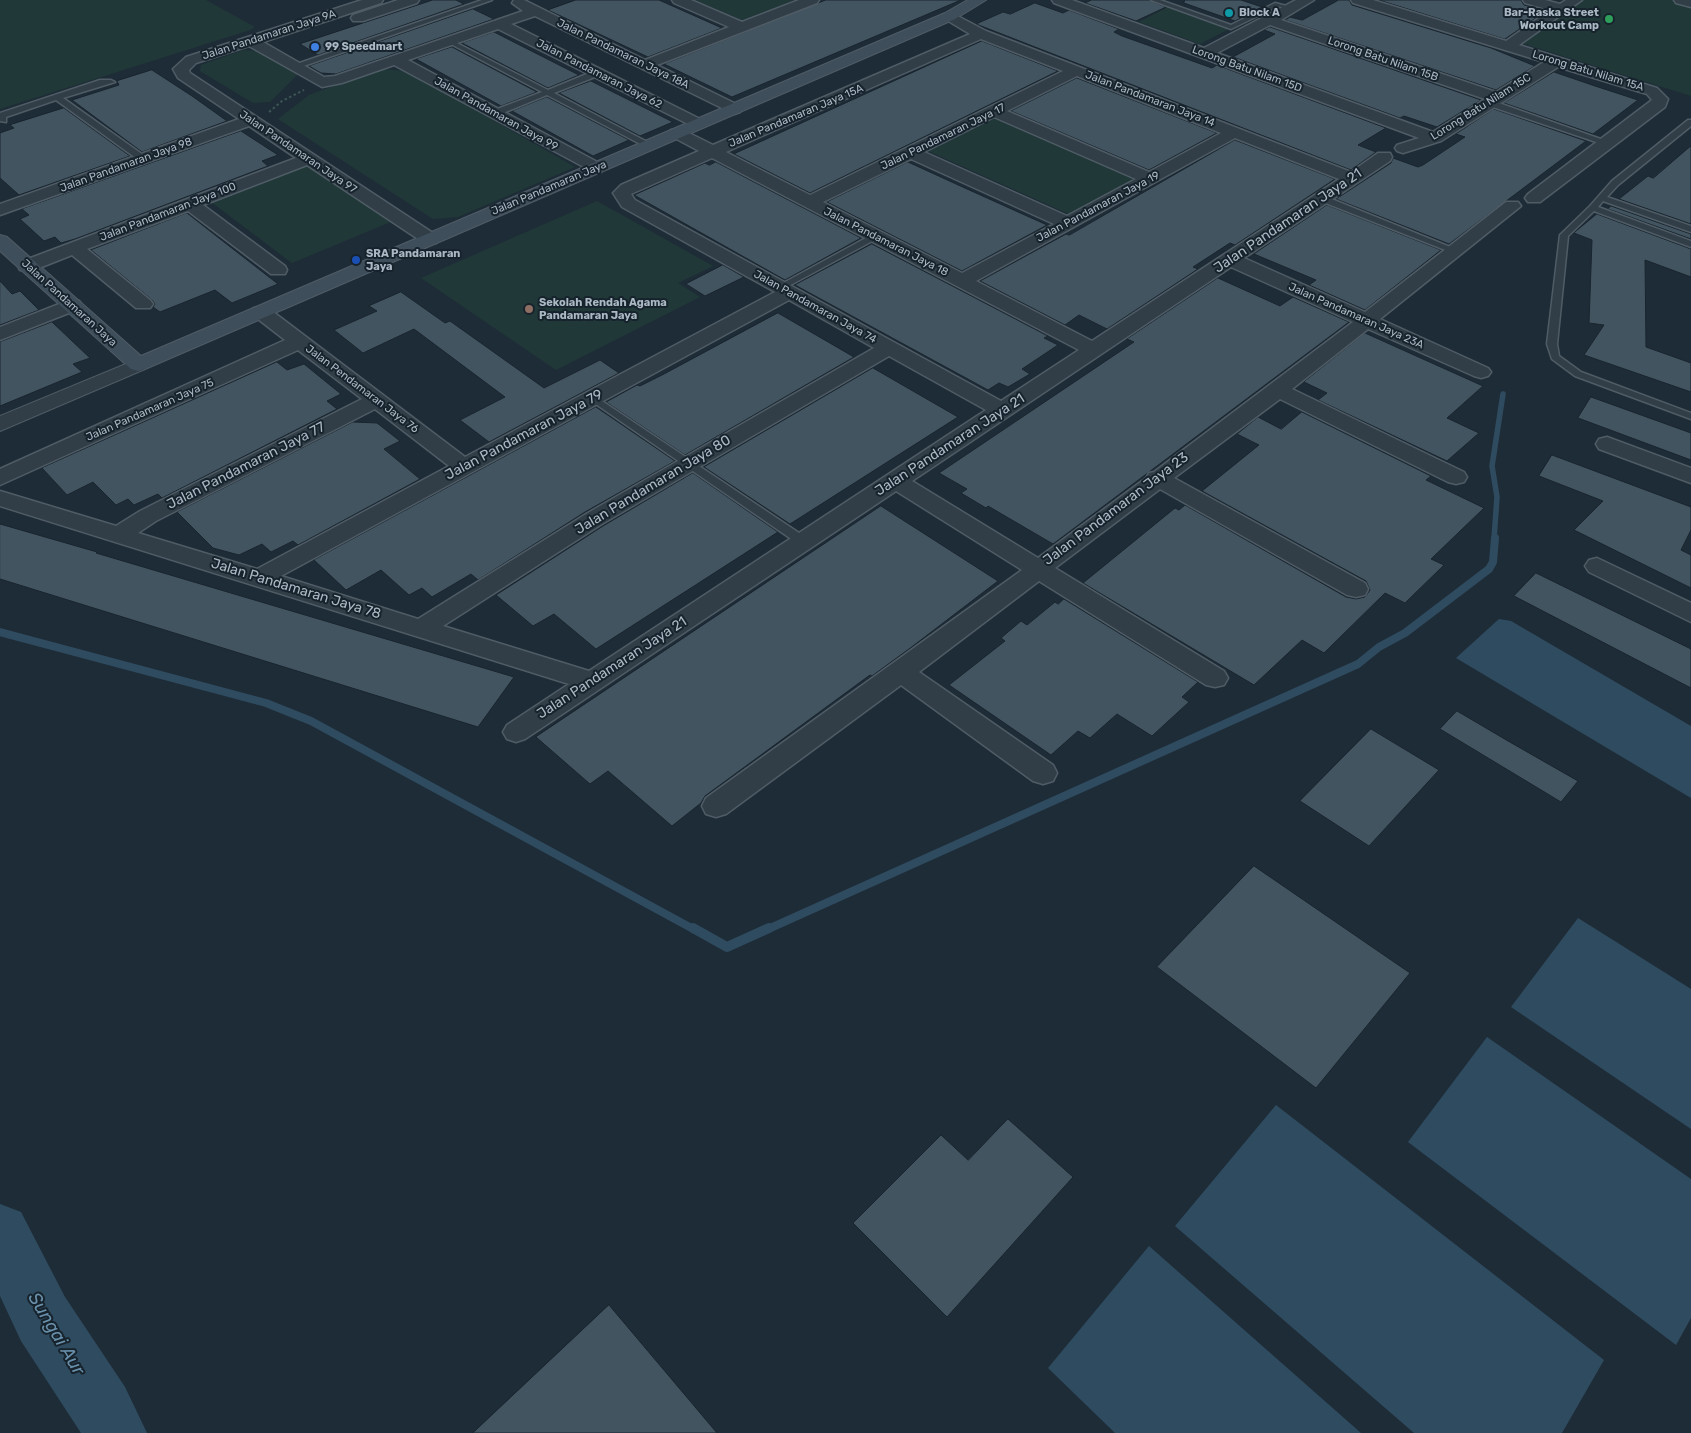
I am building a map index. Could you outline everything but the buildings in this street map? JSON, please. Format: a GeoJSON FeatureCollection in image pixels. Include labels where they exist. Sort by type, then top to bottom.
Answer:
{"type":"FeatureCollection","features":[{"type":"Feature","properties":{"kind":"main road","name":"Jalan Pandamaran Jaya"},"geometry":{"type":"LineString","coordinates":[[0,242],[138,365],[955,14],[976,0]]}},
{"type":"Feature","properties":{"kind":"street","name":"Jalan Pandamaran Jaya 9A"},"geometry":{"type":"LineString","coordinates":[[191,60],[376,0]]}},
{"type":"Feature","properties":{"kind":"street"},"geometry":{"type":"LineString","coordinates":[[265,49],[412,0]]}},
{"type":"Feature","properties":{"kind":"street","name":"Jalan Pandamaran Jaya 18A"},"geometry":{"type":"LineString","coordinates":[[513,0],[734,109]]}},
{"type":"Feature","properties":{"kind":"street"},"geometry":{"type":"LineString","coordinates":[[251,41],[295,66],[330,81],[499,24],[547,0]]}},
{"type":"Feature","properties":{"kind":"street"},"geometry":{"type":"LineString","coordinates":[[679,0],[740,27]]}},
{"type":"Feature","properties":{"kind":"street"},"geometry":{"type":"LineString","coordinates":[[645,65],[811,0]]}},
{"type":"Feature","properties":{"kind":"street","name":"Lorong Batu Nilam 15D"},"geometry":{"type":"LineString","coordinates":[[1059,0],[1435,138]]}},
{"type":"Feature","properties":{"kind":"street"},"geometry":{"type":"LineString","coordinates":[[1206,54],[1268,20],[1284,4],[1307,0]]}},
{"type":"Feature","properties":{"kind":"street","name":"Lorong Batu Nilam 15A"},"geometry":{"type":"LineString","coordinates":[[1358,0],[1652,90],[1660,98],[1659,104],[1534,198]]}},
{"type":"Feature","properties":{"kind":"street"},"geometry":{"type":"LineString","coordinates":[[1530,0],[1561,9]]}},
{"type":"Feature","properties":{"kind":"street"},"geometry":{"type":"LineString","coordinates":[[1508,46],[1575,0]]}},
{"type":"Feature","properties":{"kind":"street"},"geometry":{"type":"LineString","coordinates":[[1681,0],[1691,3]]}},
{"type":"Feature","properties":{"kind":"street","name":"Jalan Pandamaran Jaya 14"},"geometry":{"type":"LineString","coordinates":[[955,14],[981,34],[1352,178]]}},
{"type":"Feature","properties":{"kind":"street","name":"Lorong Batu Nilam 15B"},"geometry":{"type":"LineString","coordinates":[[1268,20],[1494,100]]}},
{"type":"Feature","properties":{"kind":"street","name":"Jalan Pandamaran Jaya 62"},"geometry":{"type":"LineString","coordinates":[[499,24],[698,124]]}},
{"type":"Feature","properties":{"kind":"street","name":"Jalan Pandamaran Jaya 15A"},"geometry":{"type":"LineString","coordinates":[[628,203],[622,193],[627,189],[981,34]]}},
{"type":"Feature","properties":{"kind":"street","name":"Jalan Pandamaran Jaya 97"},"geometry":{"type":"LineString","coordinates":[[191,60],[181,69],[183,75],[430,240]]}},
{"type":"Feature","properties":{"kind":"street","name":"Jalan Pandamaran Jaya 99"},"geometry":{"type":"LineString","coordinates":[[396,60],[595,168]]}},
{"type":"Feature","properties":{"kind":"street","name":"Lorong Batu Nilam 15C"},"geometry":{"type":"LineString","coordinates":[[1403,148],[1435,138],[1556,61]]}},
{"type":"Feature","properties":{"kind":"street","name":"Jalan Pandamaran Jaya 17"},"geometry":{"type":"LineString","coordinates":[[810,202],[1076,71]]}},
{"type":"Feature","properties":{"kind":"street"},"geometry":{"type":"LineString","coordinates":[[995,112],[1151,179]]}},
{"type":"Feature","properties":{"kind":"street","name":"Jalan Pandamaran Jaya 98"},"geometry":{"type":"LineString","coordinates":[[0,210],[13,197],[143,159],[254,122]]}},
{"type":"Feature","properties":{"kind":"street","name":"Jalan Pandamaran Jaya 19"},"geometry":{"type":"LineString","coordinates":[[962,281],[1234,132]]}},
{"type":"Feature","properties":{"kind":"street","name":"Jalan Pandamaran Jaya 18"},"geometry":{"type":"LineString","coordinates":[[677,133],[1096,350]]}},
{"type":"Feature","properties":{"kind":"street"},"geometry":{"type":"LineString","coordinates":[[912,153],[1067,223]]}},
{"type":"Feature","properties":{"kind":"street","name":"Jalan Pandamaran Jaya 21"},"geometry":{"type":"LineString","coordinates":[[516,732],[1232,260],[1384,157]]}},
{"type":"Feature","properties":{"kind":"street","name":"Jalan Pandamaran Jaya 100"},"geometry":{"type":"LineString","coordinates":[[27,266],[308,159]]}},
{"type":"Feature","properties":{"kind":"street","name":"Jalan Pandamaran Jaya 74"},"geometry":{"type":"LineString","coordinates":[[628,203],[1003,411]]}},
{"type":"Feature","properties":{"kind":"street"},"geometry":{"type":"LineString","coordinates":[[190,204],[278,270]]}},
{"type":"Feature","properties":{"kind":"street","name":"Jalan Pandamaran Jaya 23"},"geometry":{"type":"LineString","coordinates":[[716,806],[900,672],[1157,478],[1278,390],[1512,206]]}},
{"type":"Feature","properties":{"kind":"street"},"geometry":{"type":"LineString","coordinates":[[74,248],[143,304]]}},
{"type":"Feature","properties":{"kind":"street","name":"Jalan Pandamaran Jaya 23A"},"geometry":{"type":"LineString","coordinates":[[1232,260],[1367,319],[1481,372]]}},
{"type":"Feature","properties":{"kind":"street","name":"Jalan Pandamaran Jaya 79"},"geometry":{"type":"LineString","coordinates":[[259,578],[593,398],[785,289]]}},
{"type":"Feature","properties":{"kind":"street"},"geometry":{"type":"LineString","coordinates":[[0,334],[72,305]]}},
{"type":"Feature","properties":{"kind":"street","name":"Jalan Pendamaran Jaya 76"},"geometry":{"type":"LineString","coordinates":[[261,312],[464,467]]}},
{"type":"Feature","properties":{"kind":"street","name":"Jalan Pandamaran Jaya 75"},"geometry":{"type":"LineString","coordinates":[[0,478],[300,341]]}},
{"type":"Feature","properties":{"kind":"street","name":"Jalan Pandamaran Jaya 80"},"geometry":{"type":"LineString","coordinates":[[422,628],[492,582],[689,463],[888,348]]}},
{"type":"Feature","properties":{"kind":"street","name":"Jalan Pandamaran Jaya"},"geometry":{"type":"LineString","coordinates":[[0,424],[138,365]]}},
{"type":"Feature","properties":{"kind":"street"},"geometry":{"type":"LineString","coordinates":[[1278,390],[1456,478]]}},
{"type":"Feature","properties":{"kind":"street","name":"Jalan Pandamaran Jaya 77"},"geometry":{"type":"LineString","coordinates":[[118,535],[148,516],[376,400]]}},
{"type":"Feature","properties":{"kind":"street"},"geometry":{"type":"LineString","coordinates":[[1607,444],[1691,476]]}},
{"type":"Feature","properties":{"kind":"street"},"geometry":{"type":"LineString","coordinates":[[1157,478],[1356,589]]}},
{"type":"Feature","properties":{"kind":"street"},"geometry":{"type":"LineString","coordinates":[[896,481],[1215,678]]}},
{"type":"Feature","properties":{"kind":"street","name":"Jalan Pandamaran Jaya 78"},"geometry":{"type":"LineString","coordinates":[[0,498],[591,681]]}},
{"type":"Feature","properties":{"kind":"street"},"geometry":{"type":"LineString","coordinates":[[1597,566],[1691,613]]}},
{"type":"Feature","properties":{"kind":"street"},"geometry":{"type":"LineString","coordinates":[[900,672],[1043,773]]}},
{"type":"Feature","properties":{"kind":"lane"},"geometry":{"type":"LineString","coordinates":[[295,66],[489,0]]}},
{"type":"Feature","properties":{"kind":"lane"},"geometry":{"type":"LineString","coordinates":[[1154,0],[1247,32]]}},
{"type":"Feature","properties":{"kind":"lane"},"geometry":{"type":"LineString","coordinates":[[1266,0],[1284,4]]}},
{"type":"Feature","properties":{"kind":"lane"},"geometry":{"type":"LineString","coordinates":[[1231,27],[1284,4]]}},
{"type":"Feature","properties":{"kind":"lane"},"geometry":{"type":"LineString","coordinates":[[449,41],[649,146]]}},
{"type":"Feature","properties":{"kind":"lane"},"geometry":{"type":"LineString","coordinates":[[494,113],[597,73]]}},
{"type":"Feature","properties":{"kind":"lane"},"geometry":{"type":"LineString","coordinates":[[3,120],[1,117],[3,115],[104,82],[111,82]]}},
{"type":"Feature","properties":{"kind":"lane"},"geometry":{"type":"LineString","coordinates":[[57,97],[143,159]]}},
{"type":"Feature","properties":{"kind":"lane"},"geometry":{"type":"LineString","coordinates":[[1494,100],[1608,143]]}},
{"type":"Feature","properties":{"kind":"lane"},"geometry":{"type":"LineString","coordinates":[[1691,122],[1615,183],[1593,208],[1564,235],[1552,344],[1555,357],[1578,374],[1691,416]]}},
{"type":"Feature","properties":{"kind":"lane"},"geometry":{"type":"LineString","coordinates":[[1321,198],[1456,251]]}},
{"type":"Feature","properties":{"kind":"lane"},"geometry":{"type":"LineString","coordinates":[[1602,198],[1691,229]]}},
{"type":"Feature","properties":{"kind":"lane"},"geometry":{"type":"LineString","coordinates":[[1593,208],[1691,244]]}},
{"type":"Feature","properties":{"kind":"lane"},"geometry":{"type":"LineString","coordinates":[[785,289],[875,236]]}},
{"type":"Feature","properties":{"kind":"lane"},"geometry":{"type":"LineString","coordinates":[[593,398],[804,542]]}},
{"type":"Feature","properties":{"kind":"path"},"geometry":{"type":"LineString","coordinates":[[254,122],[282,101],[330,81]]}},
{"type":"Feature","properties":{"kind":"green space"},"geometry":{"type":"Polygon","coordinates":[[[0,0],[206,0],[255,27],[0,109],[0,0]]]}},
{"type":"Feature","properties":{"kind":"green space"},"geometry":{"type":"Polygon","coordinates":[[[695,0],[792,0],[792,1],[742,20],[695,0]]]}},
{"type":"Feature","properties":{"kind":"green space"},"geometry":{"type":"Polygon","coordinates":[[[1580,0],[1674,0],[1691,5],[1691,96],[1518,42],[1580,0]]]}},
{"type":"Feature","properties":{"kind":"green space"},"geometry":{"type":"Polygon","coordinates":[[[1168,7],[1229,29],[1200,44],[1139,22],[1168,7]]]}},
{"type":"Feature","properties":{"kind":"green space"},"geometry":{"type":"Polygon","coordinates":[[[244,50],[256,51],[298,74],[270,102],[253,103],[200,71],[201,65],[244,50]]]}},
{"type":"Feature","properties":{"kind":"green space"},"geometry":{"type":"Polygon","coordinates":[[[380,69],[407,71],[575,167],[458,217],[433,219],[278,119],[309,95],[380,69]]]}},
{"type":"Feature","properties":{"kind":"green space"},"geometry":{"type":"Polygon","coordinates":[[[994,118],[1136,177],[1071,215],[928,151],[994,118]]]}},
{"type":"Feature","properties":{"kind":"green space"},"geometry":{"type":"Polygon","coordinates":[[[305,162],[393,221],[292,263],[207,199],[305,162]]]}},
{"type":"Feature","properties":{"kind":"green space"},"geometry":{"type":"Polygon","coordinates":[[[597,201],[713,266],[678,283],[700,297],[556,370],[421,278],[597,201]]]}},
{"type":"Feature","properties":{"kind":"water"},"geometry":{"type":"Polygon","coordinates":[[[1499,619],[1511,621],[1691,726],[1691,798],[1456,658],[1499,619]]]}},
{"type":"Feature","properties":{"kind":"water"},"geometry":{"type":"Polygon","coordinates":[[[1578,918],[1691,989],[1691,1129],[1511,1007],[1578,918]]]}},
{"type":"Feature","properties":{"kind":"water"},"geometry":{"type":"Polygon","coordinates":[[[1487,1037],[1691,1179],[1691,1318],[1676,1345],[1408,1142],[1487,1037]]]}},
{"type":"Feature","properties":{"kind":"water"},"geometry":{"type":"Polygon","coordinates":[[[1276,1105],[1604,1360],[1562,1433],[1414,1433],[1175,1226],[1276,1105]]]}},
{"type":"Feature","properties":{"kind":"water"},"geometry":{"type":"Polygon","coordinates":[[[1149,1246],[1361,1433],[1115,1433],[1048,1368],[1149,1246]]]}},
{"type":"Feature","properties":{"kind":"waterway"},"geometry":{"type":"LineString","coordinates":[[1494,539],[1497,497],[1492,466],[1503,394]]}},
{"type":"Feature","properties":{"kind":"waterway"},"geometry":{"type":"LineString","coordinates":[[766,930],[1358,664],[1379,647],[1405,633],[1489,569],[1493,562],[1495,538]]}},
{"type":"Feature","properties":{"kind":"waterway"},"geometry":{"type":"LineString","coordinates":[[0,632],[266,703],[311,721],[695,930]]}},
{"type":"Feature","properties":{"kind":"waterway"},"geometry":{"type":"LineString","coordinates":[[693,928],[727,947],[769,928]]}},
{"type":"Feature","properties":{"kind":"waterway","name":"Sungai Aur"},"geometry":{"type":"LineString","coordinates":[[0,1233],[43,1319],[103,1409],[115,1433]]}},
{"type":"Feature","properties":{"kind":"place","name":"Block A"},"geometry":{"type":"Point","coordinates":[1229,13]}},
{"type":"Feature","properties":{"kind":"place","name":"Bar-Raska Street Workout Camp"},"geometry":{"type":"Point","coordinates":[1609,19]}},
{"type":"Feature","properties":{"kind":"place","name":"99 Speedmart"},"geometry":{"type":"Point","coordinates":[315,47]}},
{"type":"Feature","properties":{"kind":"place","name":"SRA Pandamaran Jaya"},"geometry":{"type":"Point","coordinates":[356,260]}},
{"type":"Feature","properties":{"kind":"place","name":"Sekolah Rendah Agama Pandamaran Jaya"},"geometry":{"type":"Point","coordinates":[529,309]}}]}
